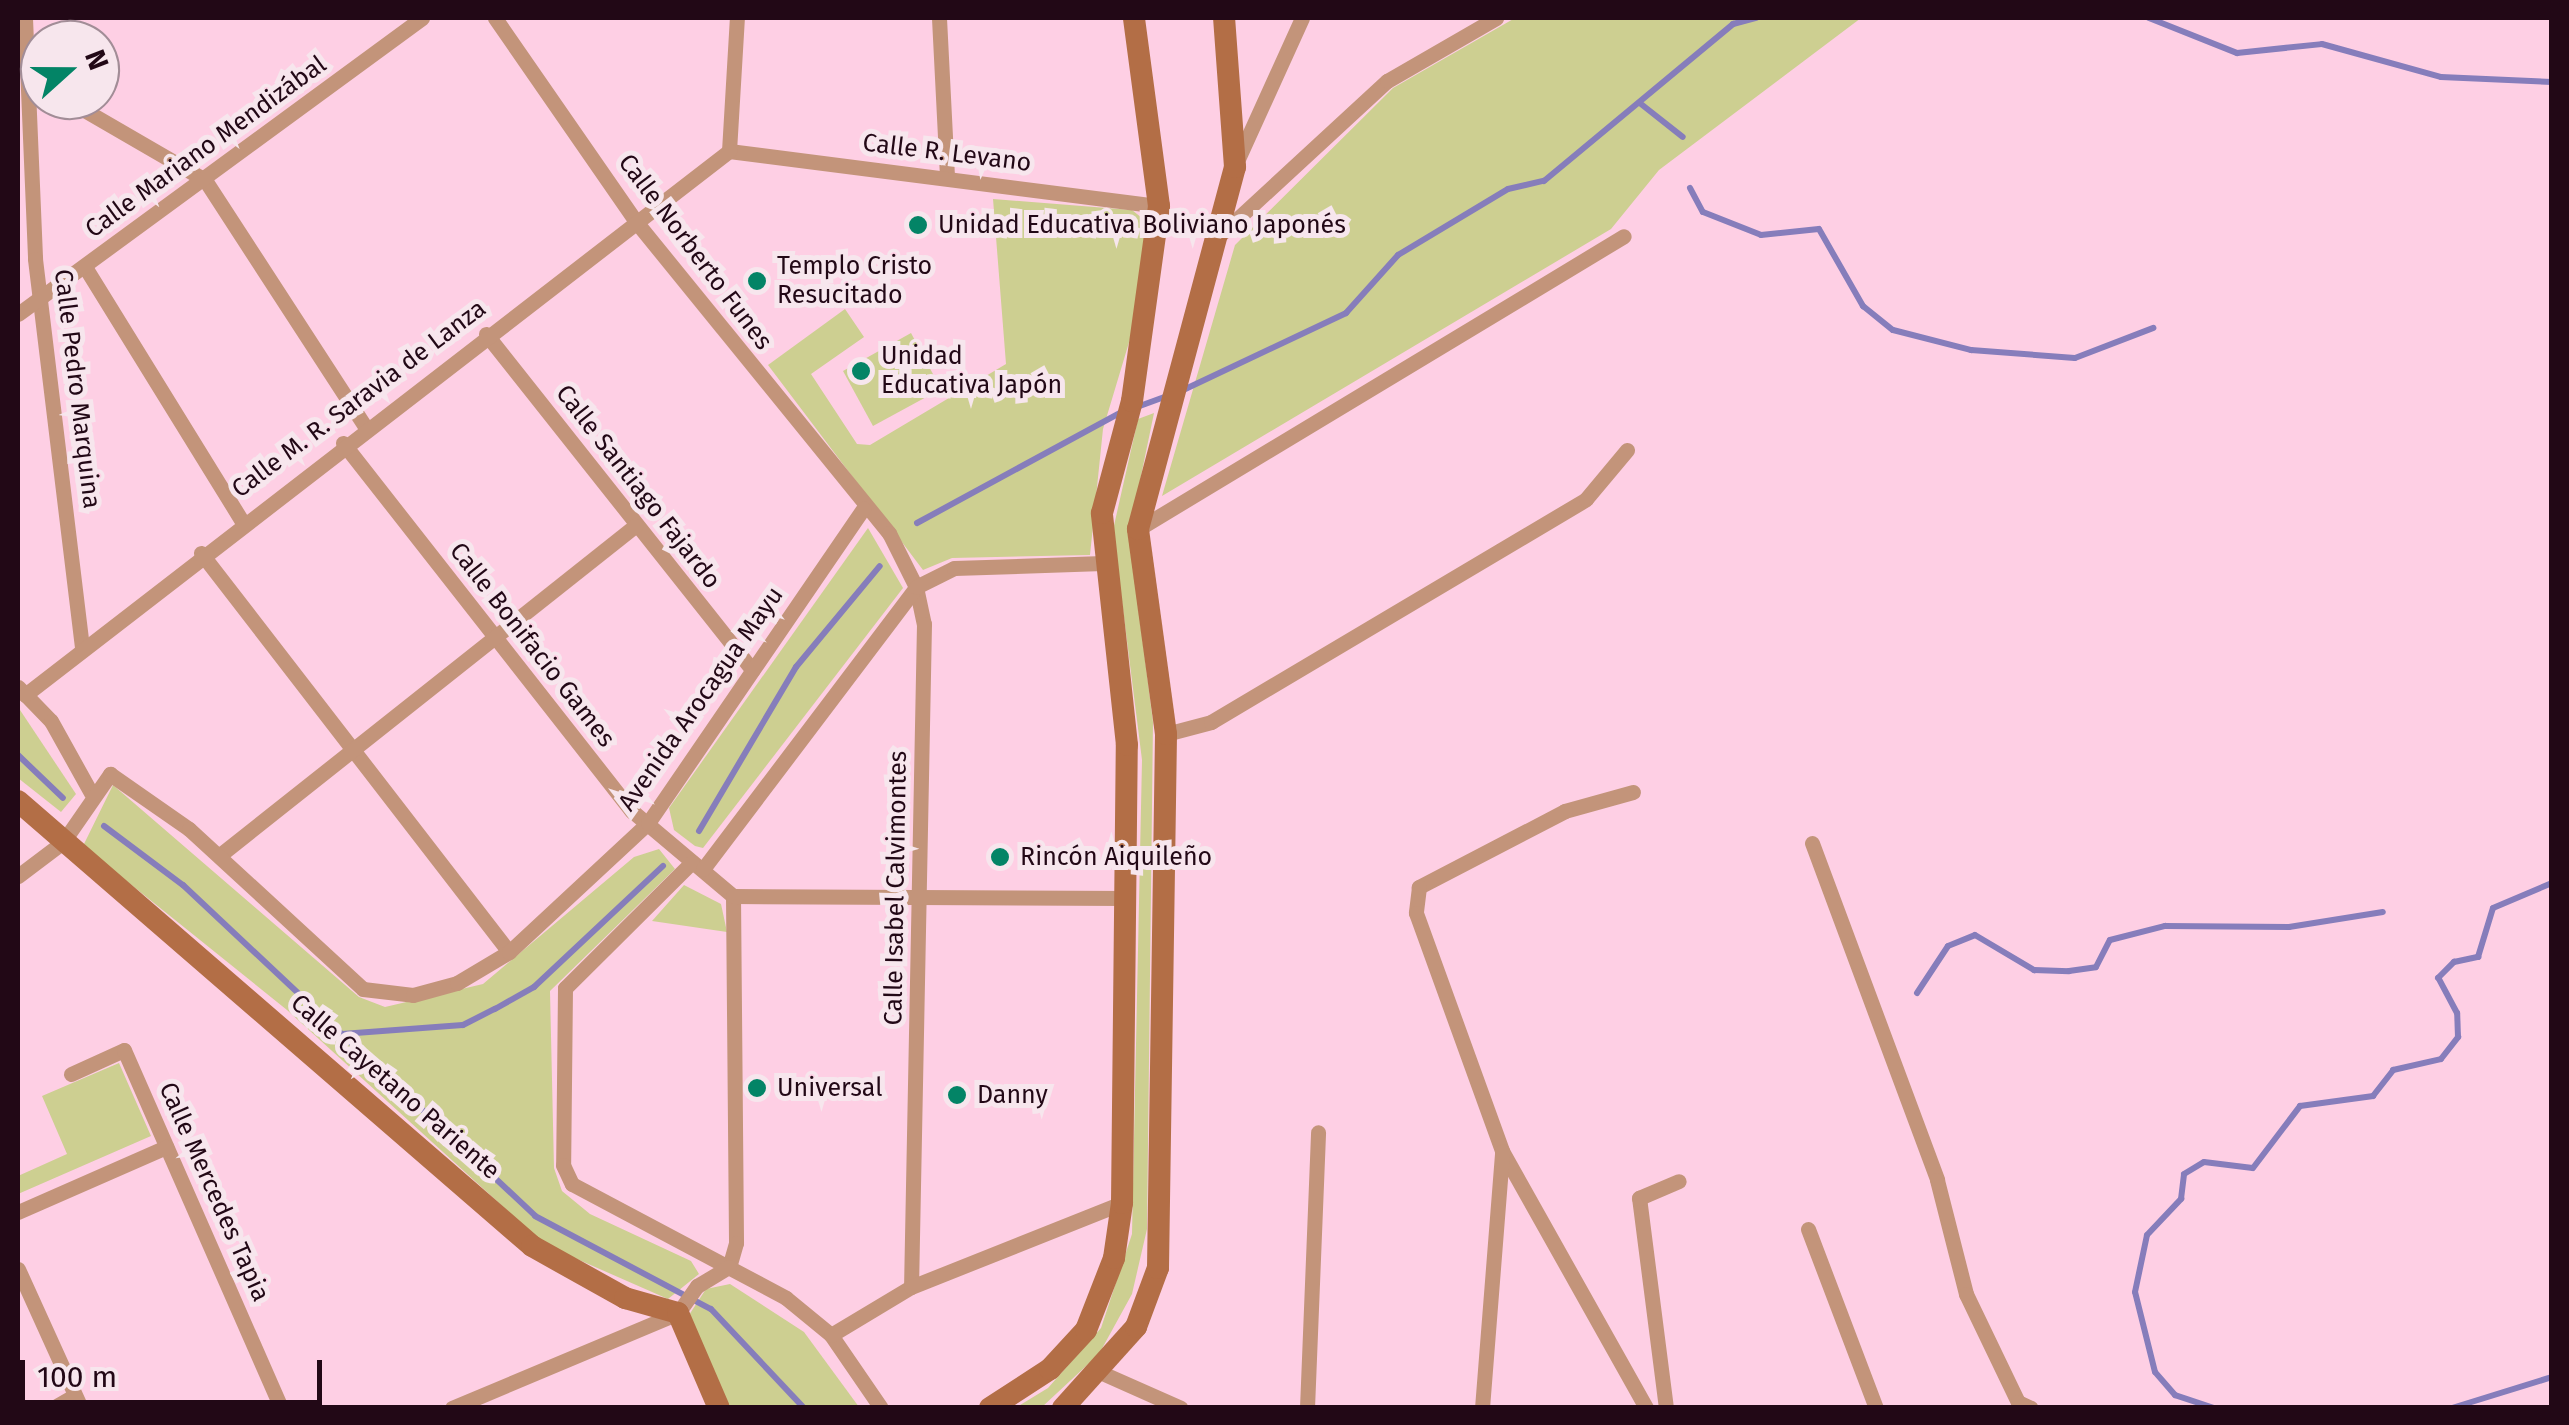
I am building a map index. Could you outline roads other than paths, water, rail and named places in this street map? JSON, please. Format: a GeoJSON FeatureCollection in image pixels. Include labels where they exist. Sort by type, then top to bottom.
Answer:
{"type":"FeatureCollection","features":[{"type":"Feature","properties":{"kind":"street","name":"Calle Mariano Mendizábal"},"geometry":{"type":"LineString","coordinates":[[18,314],[422,18]]}},
{"type":"Feature","properties":{"kind":"street","name":"Calle Norberto Funes"},"geometry":{"type":"LineString","coordinates":[[495,18],[637,222],[863,510]]}},
{"type":"Feature","properties":{"kind":"street"},"geometry":{"type":"LineString","coordinates":[[729,151],[737,18]]}},
{"type":"Feature","properties":{"kind":"street"},"geometry":{"type":"LineString","coordinates":[[940,18],[947,177]]}},
{"type":"Feature","properties":{"kind":"street"},"geometry":{"type":"LineString","coordinates":[[990,1408],[1050,1369],[1086,1330],[1114,1258],[1122,1202],[1124,697],[1103,564],[1102,514],[1129,412],[1159,206],[1134,18]]}},
{"type":"Feature","properties":{"kind":"street"},"geometry":{"type":"LineString","coordinates":[[1224,18],[1235,167]]}},
{"type":"Feature","properties":{"kind":"street"},"geometry":{"type":"LineString","coordinates":[[1062,1408],[1102,1373],[1142,1312],[1165,1211],[1166,734],[1138,529],[1184,346],[1221,234],[1235,167],[1302,18]]}},
{"type":"Feature","properties":{"kind":"street"},"geometry":{"type":"LineString","coordinates":[[1221,234],[1387,81],[1496,18]]}},
{"type":"Feature","properties":{"kind":"street","name":"Calle Pedro Marquina"},"geometry":{"type":"LineString","coordinates":[[30,120],[35,260],[45,294],[82,646]]}},
{"type":"Feature","properties":{"kind":"street"},"geometry":{"type":"LineString","coordinates":[[102,120],[204,180],[365,426]]}},
{"type":"Feature","properties":{"kind":"street","name":"Calle M. R. Saravia de Lanza"},"geometry":{"type":"LineString","coordinates":[[21,691],[729,151]]}},
{"type":"Feature","properties":{"kind":"street","name":"Calle R. Levano"},"geometry":{"type":"LineString","coordinates":[[729,151],[1159,206]]}},
{"type":"Feature","properties":{"kind":"street"},"geometry":{"type":"LineString","coordinates":[[1138,529],[1624,236]]}},
{"type":"Feature","properties":{"kind":"street"},"geometry":{"type":"LineString","coordinates":[[85,267],[241,520]]}},
{"type":"Feature","properties":{"kind":"street","name":"Calle Santiago Fajardo"},"geometry":{"type":"LineString","coordinates":[[486,334],[752,670]]}},
{"type":"Feature","properties":{"kind":"street"},"geometry":{"type":"LineString","coordinates":[[1141,338],[1184,346]]}},
{"type":"Feature","properties":{"kind":"street","name":"Calle Bonifacio Games"},"geometry":{"type":"LineString","coordinates":[[343,443],[492,636],[648,823],[734,896]]}},
{"type":"Feature","properties":{"kind":"street"},"geometry":{"type":"LineString","coordinates":[[1166,734],[1212,722],[1586,499],[1627,450]]}},
{"type":"Feature","properties":{"kind":"street","name":"Calle Isabel Calvimontes"},"geometry":{"type":"LineString","coordinates":[[863,510],[889,533],[916,587],[924,624],[912,1287]]}},
{"type":"Feature","properties":{"kind":"street","name":"Avenida Arocagua Mayu"},"geometry":{"type":"LineString","coordinates":[[84,807],[110,774],[220,855],[363,988],[434,992],[508,952],[648,823],[863,510]]}},
{"type":"Feature","properties":{"kind":"street"},"geometry":{"type":"LineString","coordinates":[[220,855],[350,746],[635,526]]}},
{"type":"Feature","properties":{"kind":"street"},"geometry":{"type":"LineString","coordinates":[[201,554],[508,952]]}},
{"type":"Feature","properties":{"kind":"street"},"geometry":{"type":"LineString","coordinates":[[882,1408],[832,1335],[728,1266],[572,1184],[563,1165],[566,988],[698,865],[916,587],[954,568],[1103,564]]}},
{"type":"Feature","properties":{"kind":"street"},"geometry":{"type":"LineString","coordinates":[[18,876],[63,842],[84,807],[21,691]]}},
{"type":"Feature","properties":{"kind":"street"},"geometry":{"type":"LineString","coordinates":[[1634,792],[1564,811],[1419,887],[1416,913],[1502,1152],[1646,1408]]}},
{"type":"Feature","properties":{"kind":"street","name":"Calle Cayetano Pariente"},"geometry":{"type":"LineString","coordinates":[[18,801],[287,1025],[532,1246],[625,1298],[678,1312]]}},
{"type":"Feature","properties":{"kind":"street"},"geometry":{"type":"LineString","coordinates":[[1812,843],[1937,1180],[1966,1294],[2018,1402],[2032,1408]]}},
{"type":"Feature","properties":{"kind":"street"},"geometry":{"type":"LineString","coordinates":[[452,1408],[678,1312],[697,1286],[728,1266],[736,1243],[734,896],[1126,898]]}},
{"type":"Feature","properties":{"kind":"street","name":"Calle Mercedes Tapia"},"geometry":{"type":"LineString","coordinates":[[71,1074],[124,1050],[280,1408]]}},
{"type":"Feature","properties":{"kind":"street"},"geometry":{"type":"LineString","coordinates":[[1307,1408],[1318,1132]]}},
{"type":"Feature","properties":{"kind":"street"},"geometry":{"type":"LineString","coordinates":[[18,1212],[166,1147]]}},
{"type":"Feature","properties":{"kind":"street"},"geometry":{"type":"LineString","coordinates":[[1482,1408],[1502,1152]]}},
{"type":"Feature","properties":{"kind":"street"},"geometry":{"type":"LineString","coordinates":[[1668,1406],[1639,1198],[1679,1182]]}},
{"type":"Feature","properties":{"kind":"street"},"geometry":{"type":"LineString","coordinates":[[832,1335],[912,1287],[1122,1202]]}},
{"type":"Feature","properties":{"kind":"street"},"geometry":{"type":"LineString","coordinates":[[1808,1229],[1876,1408]]}},
{"type":"Feature","properties":{"kind":"street"},"geometry":{"type":"LineString","coordinates":[[18,1269],[78,1402],[53,1408]]}},
{"type":"Feature","properties":{"kind":"street"},"geometry":{"type":"LineString","coordinates":[[678,1312],[719,1408]]}},
{"type":"Feature","properties":{"kind":"street"},"geometry":{"type":"LineString","coordinates":[[1102,1373],[1181,1408]]}},
{"type":"Feature","properties":{"kind":"waterway"},"geometry":{"type":"LineString","coordinates":[[1179,392],[1346,313],[1398,255],[1508,189],[1544,181],[1733,24],[1756,18]]}},
{"type":"Feature","properties":{"kind":"waterway"},"geometry":{"type":"LineString","coordinates":[[2149,18],[2237,53],[2322,44],[2441,77],[2552,82]]}},
{"type":"Feature","properties":{"kind":"waterway"},"geometry":{"type":"LineString","coordinates":[[1641,104],[1683,137]]}},
{"type":"Feature","properties":{"kind":"waterway"},"geometry":{"type":"LineString","coordinates":[[1690,188],[1703,212],[1761,235],[1819,229],[1863,306],[1893,330],[1971,350],[2075,358],[2153,328]]}},
{"type":"Feature","properties":{"kind":"waterway"},"geometry":{"type":"LineString","coordinates":[[1137,407],[1167,396]]}},
{"type":"Feature","properties":{"kind":"waterway"},"geometry":{"type":"LineString","coordinates":[[917,523],[1120,413]]}},
{"type":"Feature","properties":{"kind":"waterway"},"geometry":{"type":"LineString","coordinates":[[699,831],[796,667],[880,566]]}},
{"type":"Feature","properties":{"kind":"waterway"},"geometry":{"type":"LineString","coordinates":[[18,755],[63,798]]}},
{"type":"Feature","properties":{"kind":"waterway"},"geometry":{"type":"LineString","coordinates":[[104,826],[183,885],[535,1216],[711,1309],[804,1408]]}},
{"type":"Feature","properties":{"kind":"waterway"},"geometry":{"type":"LineString","coordinates":[[342,1034],[463,1025],[495,1009],[534,987],[663,866]]}},
{"type":"Feature","properties":{"kind":"waterway"},"geometry":{"type":"LineString","coordinates":[[2214,1408],[2175,1395],[2155,1372],[2135,1292],[2147,1235],[2181,1199],[2184,1174],[2204,1162],[2253,1168],[2300,1106],[2373,1096],[2393,1070],[2441,1059],[2458,1037],[2457,1013],[2438,978],[2454,962],[2478,957],[2493,908],[2552,883]]}},
{"type":"Feature","properties":{"kind":"waterway"},"geometry":{"type":"LineString","coordinates":[[1917,993],[1948,946],[1975,935],[2034,970],[2069,971],[2096,967],[2110,940],[2165,926],[2289,927],[2383,912]]}},
{"type":"Feature","properties":{"kind":"waterway"},"geometry":{"type":"LineString","coordinates":[[2452,1408],[2552,1377]]}},
{"type":"Feature","properties":{"kind":"place","name":"Unidad Educativa Boliviano Japonés"},"geometry":{"type":"Point","coordinates":[918,225]}},
{"type":"Feature","properties":{"kind":"place","name":"Templo Cristo Resucitado"},"geometry":{"type":"Point","coordinates":[757,281]}},
{"type":"Feature","properties":{"kind":"place","name":"Unidad Educativa Japón"},"geometry":{"type":"Point","coordinates":[861,371]}},
{"type":"Feature","properties":{"kind":"place","name":"Rincón Aiquileño"},"geometry":{"type":"Point","coordinates":[1000,857]}},
{"type":"Feature","properties":{"kind":"place","name":"Universal"},"geometry":{"type":"Point","coordinates":[757,1088]}},
{"type":"Feature","properties":{"kind":"place","name":"Danny"},"geometry":{"type":"Point","coordinates":[957,1095]}}]}
